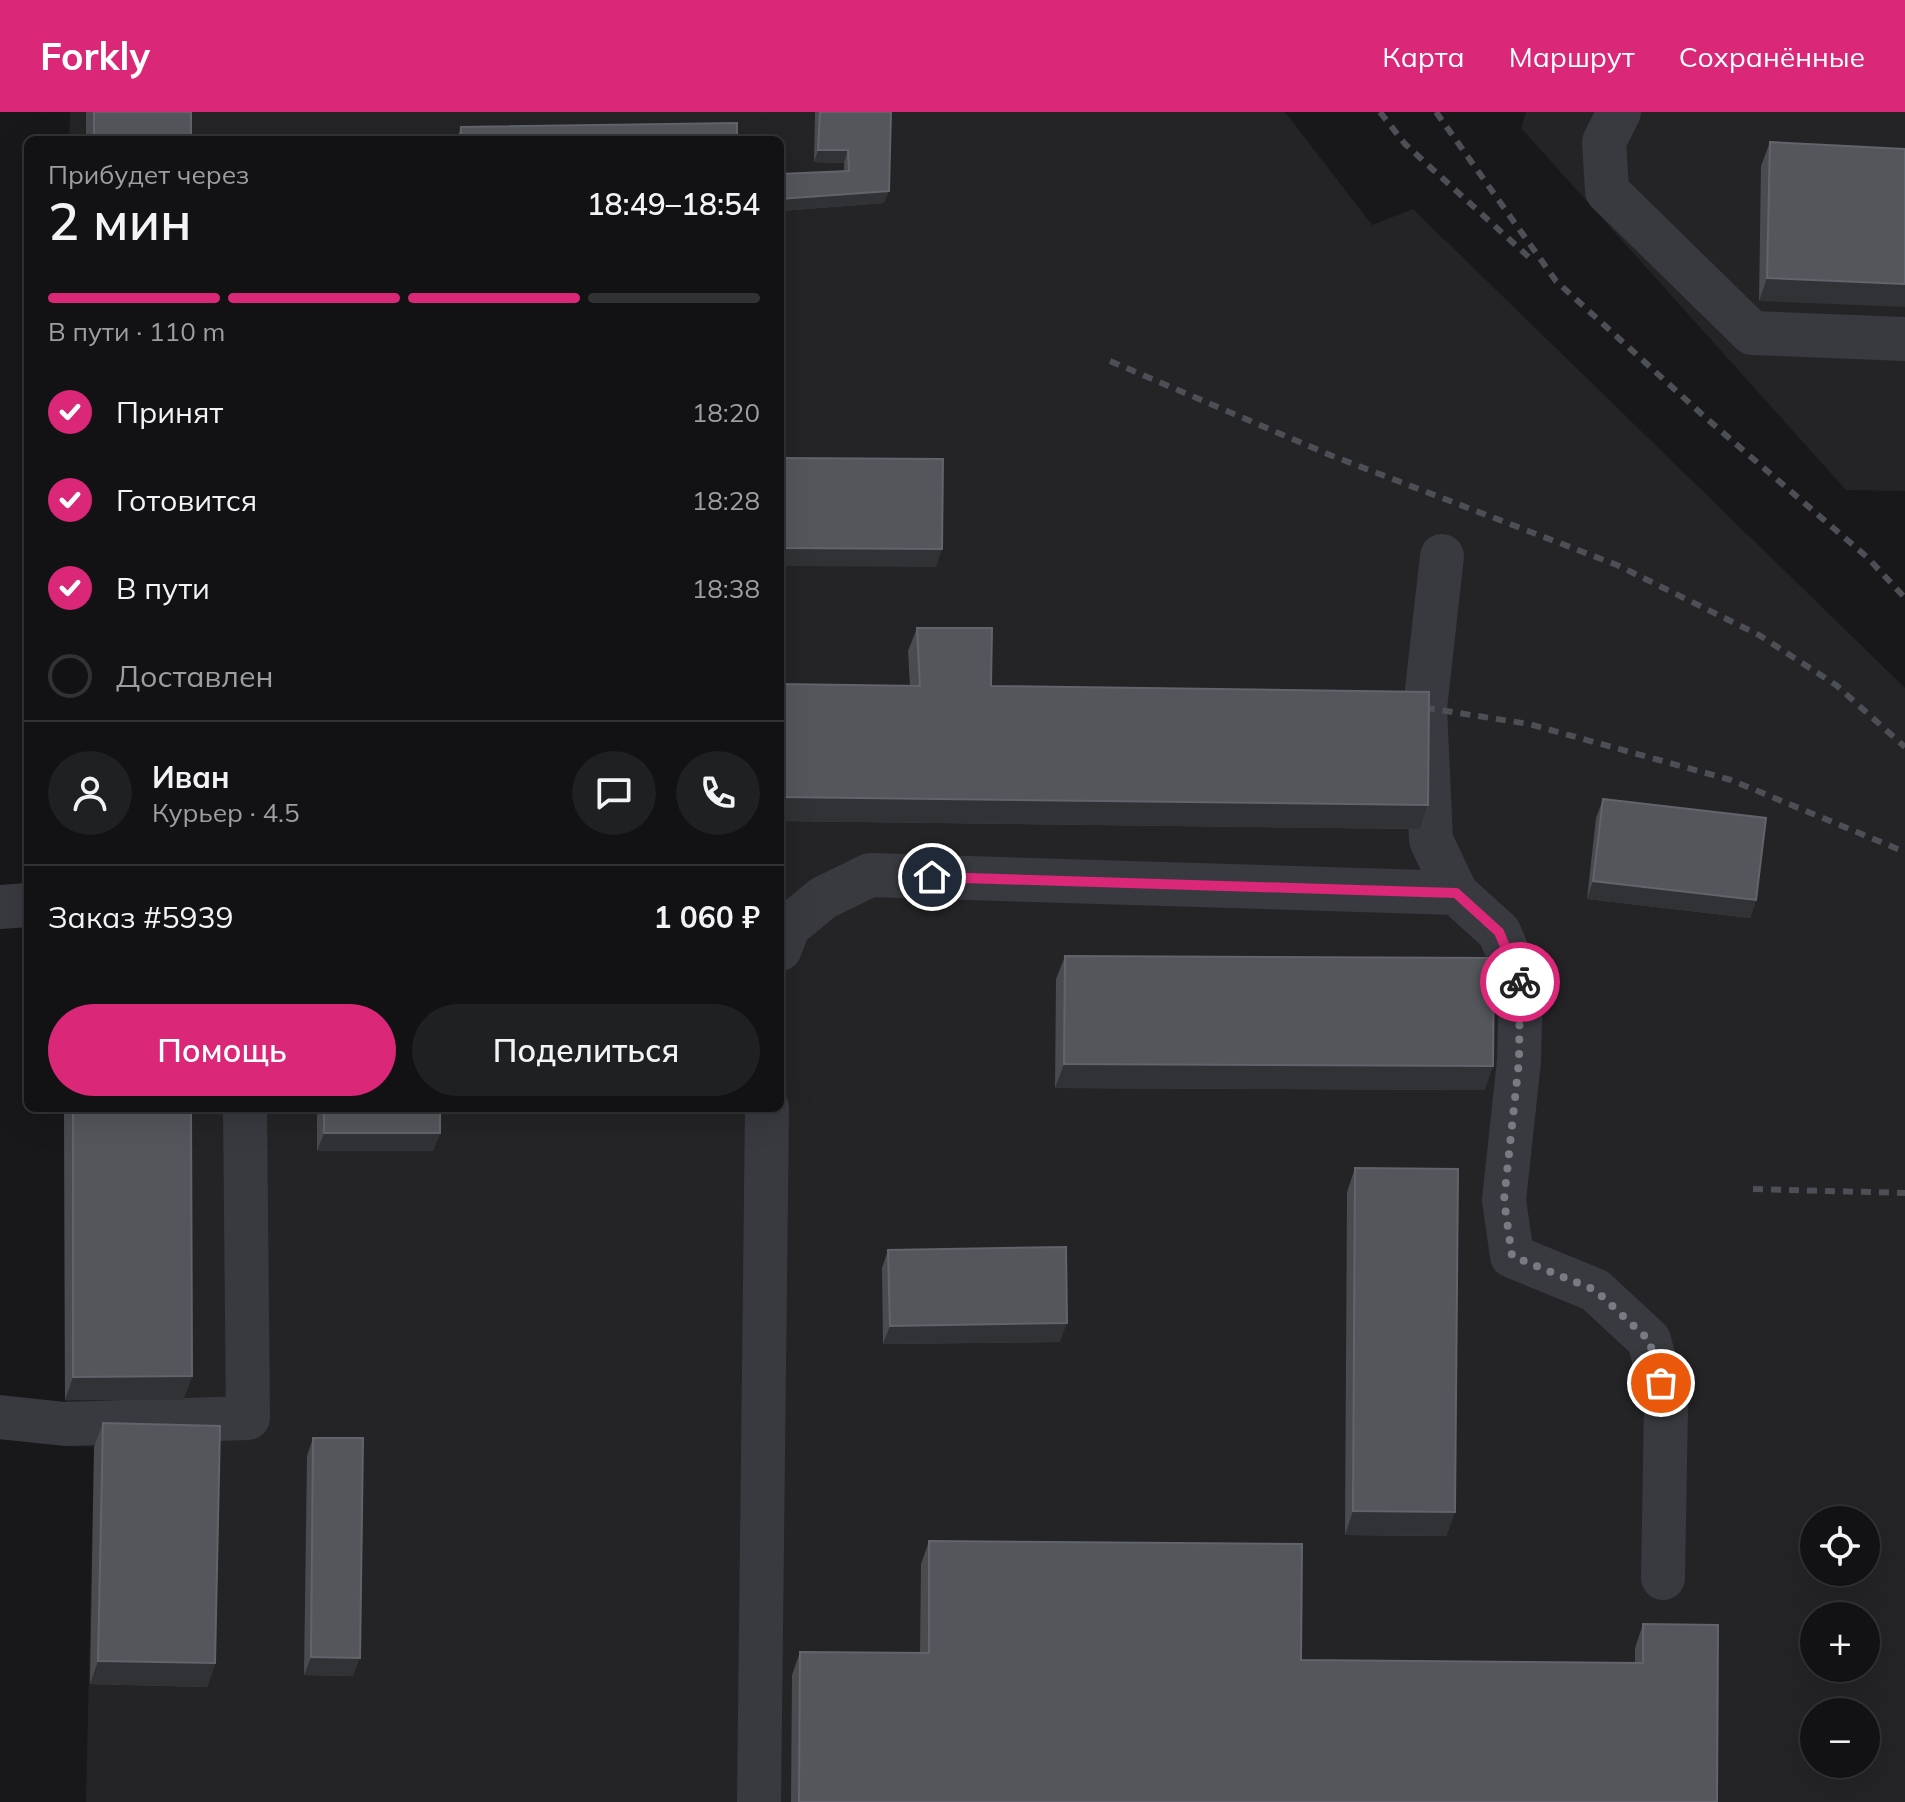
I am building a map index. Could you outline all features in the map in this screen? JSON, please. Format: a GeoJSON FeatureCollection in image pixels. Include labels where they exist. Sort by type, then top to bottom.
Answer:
{"type":"FeatureCollection","features":[{"type":"Feature","properties":{"kind":"lane"},"geometry":{"type":"LineString","coordinates":[[1619,112],[1604,142],[1607,191],[1752,333],[1905,339]]}},
{"type":"Feature","properties":{"kind":"lane"},"geometry":{"type":"LineString","coordinates":[[1442,556],[1425,708],[1431,840],[1456,893],[1499,932],[1521,983],[1519,1061],[1504,1200],[1512,1256],[1595,1290],[1649,1340],[1666,1405],[1663,1578]]}},
{"type":"Feature","properties":{"kind":"lane"},"geometry":{"type":"LineString","coordinates":[[784,938],[788,927],[823,898],[870,875],[1456,893]]}},
{"type":"Feature","properties":{"kind":"lane"},"geometry":{"type":"LineString","coordinates":[[0,907],[24,905]]}},
{"type":"Feature","properties":{"kind":"lane"},"geometry":{"type":"LineString","coordinates":[[0,1417],[65,1424],[248,1418],[245,1112]]}},
{"type":"Feature","properties":{"kind":"lane"},"geometry":{"type":"LineString","coordinates":[[759,1802],[767,1112]]}},
{"type":"Feature","properties":{"kind":"shaded area"},"geometry":{"type":"Polygon","coordinates":[[[70,112],[1285,112],[1372,225],[1413,209],[1905,688],[1905,1802],[86,1802],[94,1447],[65,1446],[64,1112],[784,1112],[784,136],[69,136],[70,112]]]}},
{"type":"Feature","properties":{"kind":"shaded area"},"geometry":{"type":"Polygon","coordinates":[[[1526,112],[1905,112],[1905,491],[1846,490],[1521,128],[1526,112]]]}},
{"type":"Feature","properties":{"kind":"building"},"geometry":{"type":"Polygon","coordinates":[[[94,112],[191,112],[191,136],[94,136],[94,112]]]}},
{"type":"Feature","properties":{"kind":"building"},"geometry":{"type":"Polygon","coordinates":[[[820,112],[891,112],[889,191],[784,199],[784,174],[849,171],[848,150],[818,150],[820,112]]]}},
{"type":"Feature","properties":{"kind":"building"},"geometry":{"type":"Polygon","coordinates":[[[737,123],[737,136],[461,136],[461,127],[737,123]]]}},
{"type":"Feature","properties":{"kind":"building"},"geometry":{"type":"Polygon","coordinates":[[[1770,142],[1905,149],[1905,284],[1767,278],[1770,142]]]}},
{"type":"Feature","properties":{"kind":"building"},"geometry":{"type":"Polygon","coordinates":[[[784,458],[943,459],[942,549],[784,548],[784,458]]]}},
{"type":"Feature","properties":{"kind":"building"},"geometry":{"type":"Polygon","coordinates":[[[917,628],[992,628],[991,686],[1429,692],[1428,805],[784,797],[784,684],[920,686],[917,628]]]}},
{"type":"Feature","properties":{"kind":"building"},"geometry":{"type":"Polygon","coordinates":[[[1603,799],[1766,818],[1756,900],[1593,881],[1603,799]]]}},
{"type":"Feature","properties":{"kind":"building"},"geometry":{"type":"Polygon","coordinates":[[[1065,956],[1494,958],[1493,1066],[1064,1064],[1065,956]]]}},
{"type":"Feature","properties":{"kind":"building"},"geometry":{"type":"Polygon","coordinates":[[[73,1112],[191,1112],[192,1376],[73,1377],[73,1112]]]}},
{"type":"Feature","properties":{"kind":"building"},"geometry":{"type":"Polygon","coordinates":[[[324,1112],[440,1112],[440,1133],[324,1133],[324,1112]]]}},
{"type":"Feature","properties":{"kind":"building"},"geometry":{"type":"Polygon","coordinates":[[[1355,1168],[1458,1169],[1455,1512],[1353,1511],[1355,1168]]]}},
{"type":"Feature","properties":{"kind":"building"},"geometry":{"type":"Polygon","coordinates":[[[1066,1247],[1067,1323],[890,1326],[888,1250],[1066,1247]]]}},
{"type":"Feature","properties":{"kind":"building"},"geometry":{"type":"Polygon","coordinates":[[[103,1423],[220,1426],[215,1663],[98,1661],[103,1423]]]}},
{"type":"Feature","properties":{"kind":"building"},"geometry":{"type":"Polygon","coordinates":[[[313,1438],[363,1438],[360,1658],[311,1657],[313,1438]]]}},
{"type":"Feature","properties":{"kind":"building"},"geometry":{"type":"Polygon","coordinates":[[[929,1541],[1302,1544],[1301,1660],[1643,1663],[1643,1624],[1718,1625],[1717,1802],[799,1802],[800,1652],[929,1653],[929,1541]]]}},
{"type":"Feature","properties":{"kind":"railway"},"geometry":{"type":"LineString","coordinates":[[1380,112],[1405,144],[1532,260]]}},
{"type":"Feature","properties":{"kind":"railway"},"geometry":{"type":"LineString","coordinates":[[1436,112],[1556,281],[1706,418],[1868,558],[1905,598]]}},
{"type":"Feature","properties":{"kind":"railway"},"geometry":{"type":"LineString","coordinates":[[1110,361],[1330,455],[1617,565],[1759,635],[1836,685],[1905,747]]}},
{"type":"Feature","properties":{"kind":"railway"},"geometry":{"type":"LineString","coordinates":[[1407,705],[1529,724],[1731,780],[1905,852]]}},
{"type":"Feature","properties":{"kind":"railway"},"geometry":{"type":"LineString","coordinates":[[1753,1189],[1905,1193]]}},
{"type":"Feature","properties":{"kind":"way so far"},"geometry":{"type":"LineString","coordinates":[[1520,982],[1519,1061],[1504,1200],[1512,1256],[1595,1290],[1649,1340],[1661,1383]]}},
{"type":"Feature","properties":{"kind":"route"},"geometry":{"type":"LineString","coordinates":[[932,877],[1456,893],[1499,932],[1520,982]]}}]}
